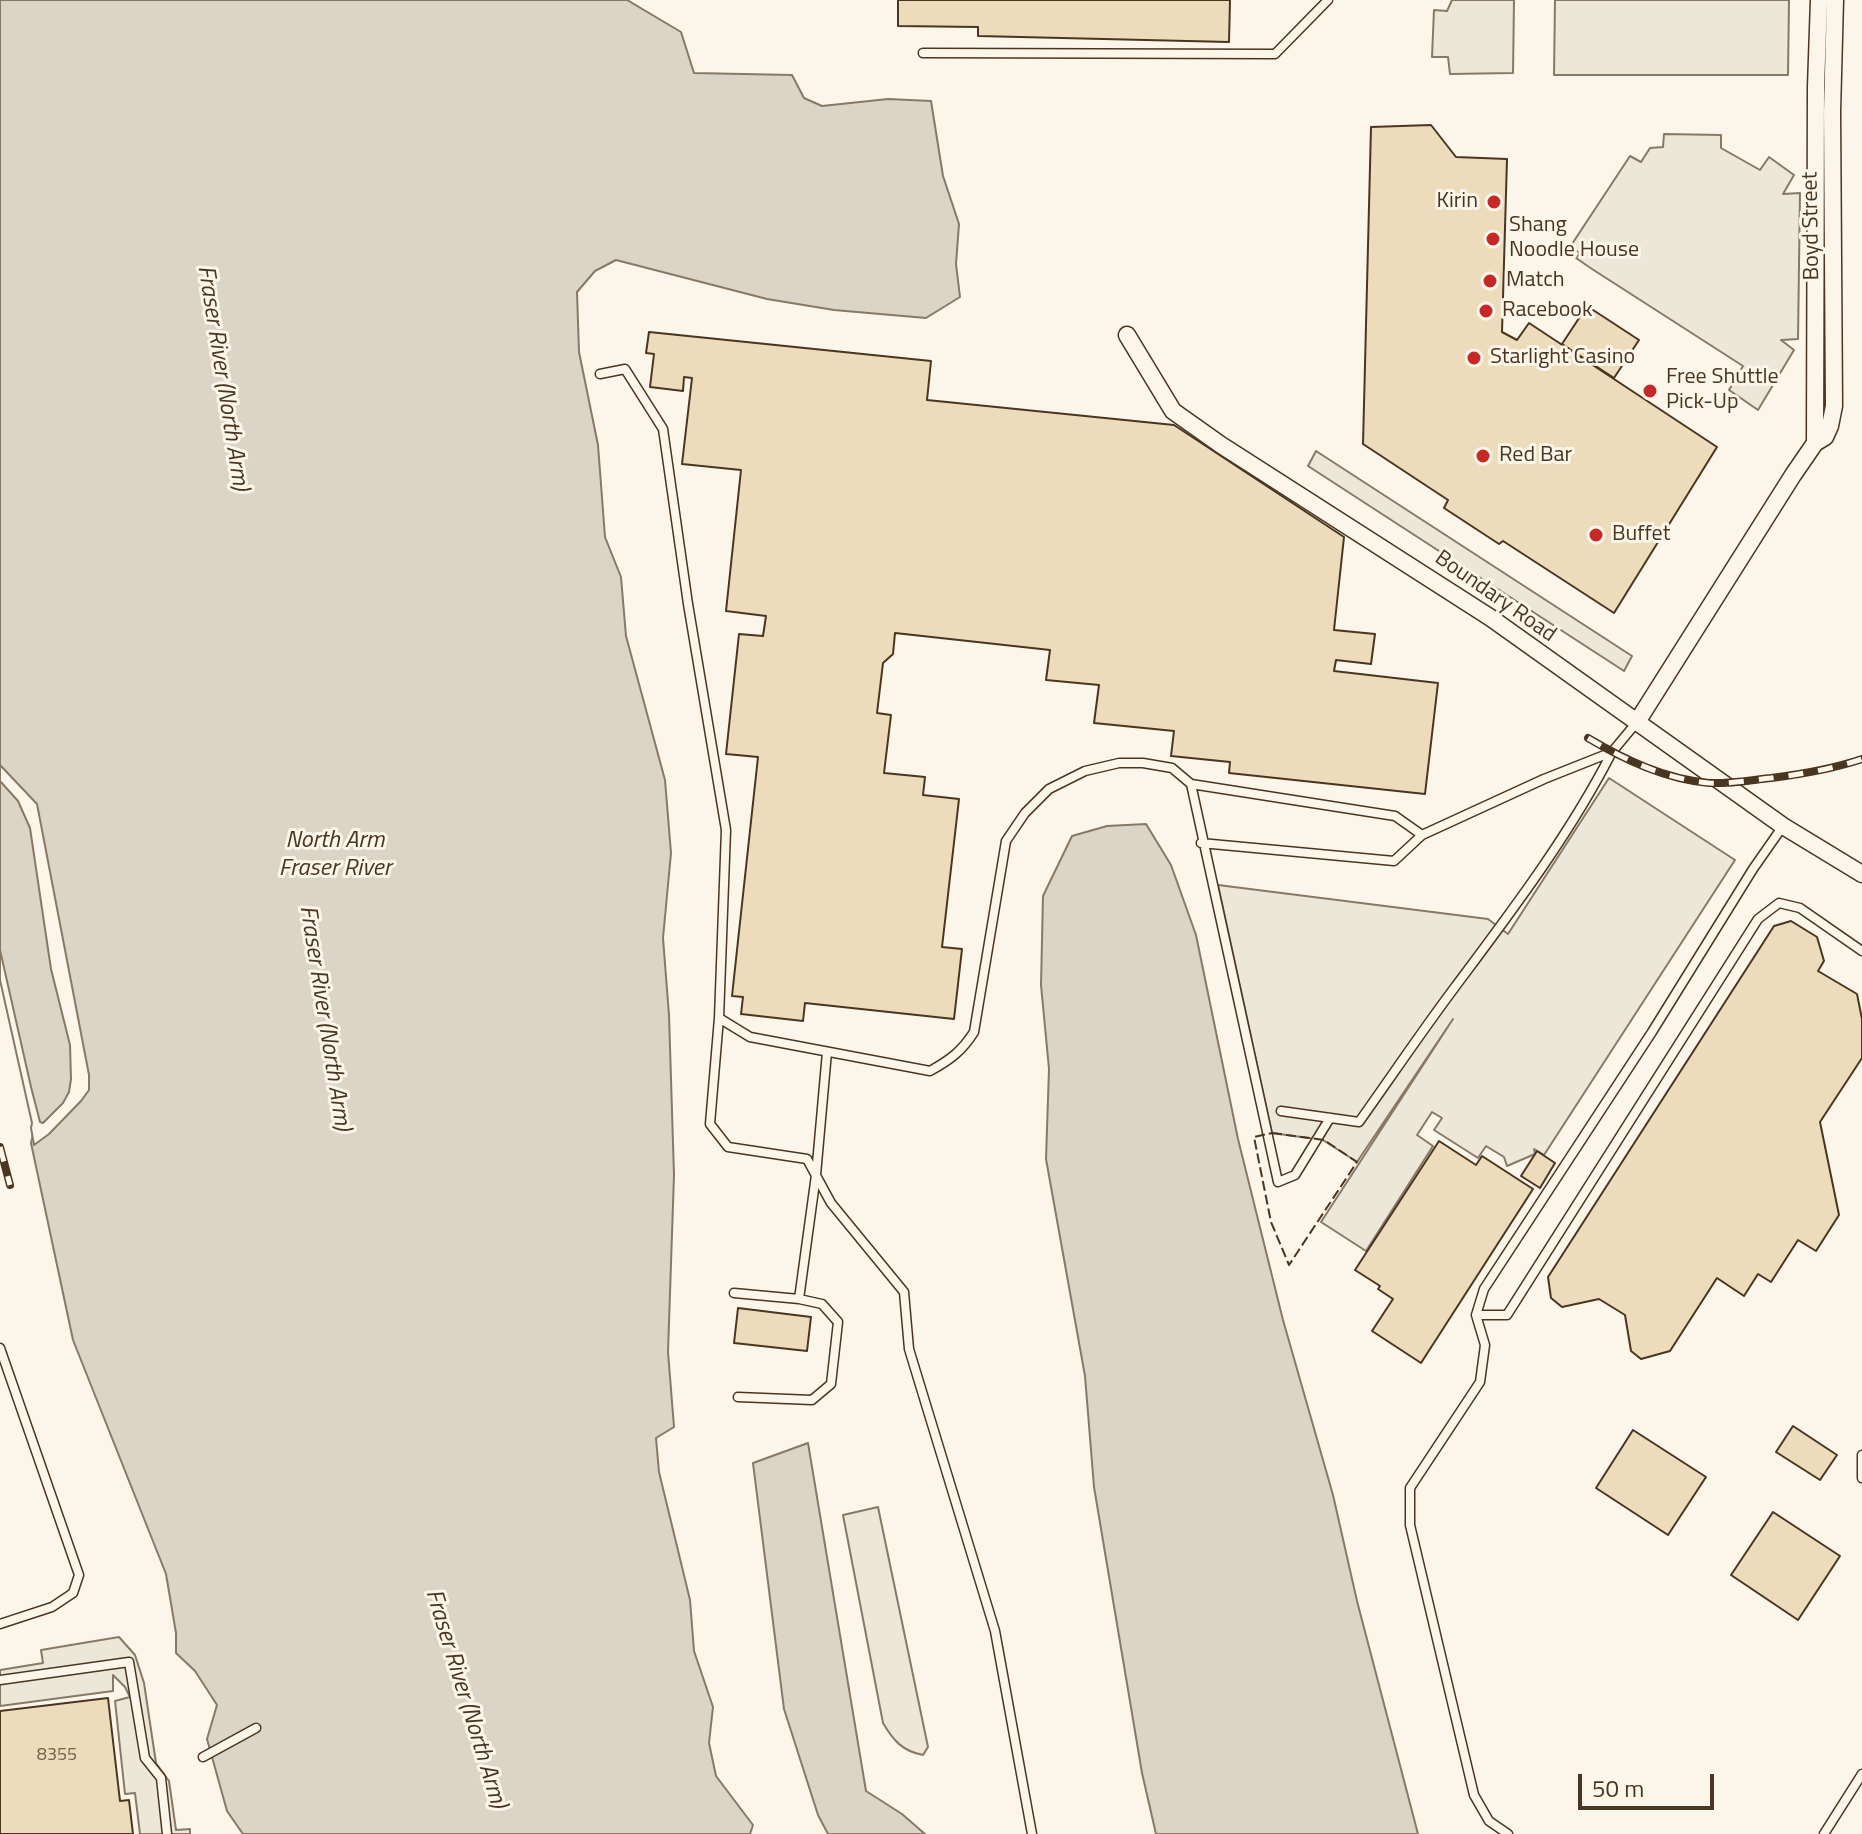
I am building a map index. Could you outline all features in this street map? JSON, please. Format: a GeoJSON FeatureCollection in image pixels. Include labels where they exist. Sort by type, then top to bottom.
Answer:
{"type":"FeatureCollection","features":[{"type":"Feature","properties":{"kind":"street","name":"Boyd Street"},"geometry":{"type":"LineString","coordinates":[[1815,443],[1819,0]]}},
{"type":"Feature","properties":{"kind":"street","name":"Boyd Street"},"geometry":{"type":"LineString","coordinates":[[1637,722],[1815,443],[1825,437],[1830,426],[1834,406],[1832,112],[1835,0]]}},
{"type":"Feature","properties":{"kind":"street","name":"Boundary Road"},"geometry":{"type":"LineString","coordinates":[[1127,335],[1173,411],[1491,618],[1783,826],[1862,874]]}},
{"type":"Feature","properties":{"kind":"lane"},"geometry":{"type":"LineString","coordinates":[[923,53],[1275,54],[1328,0]]}},
{"type":"Feature","properties":{"kind":"lane"},"geometry":{"type":"LineString","coordinates":[[600,374],[625,369],[663,429],[688,604],[726,830],[719,1018],[710,1124],[728,1147],[807,1159],[831,1203],[904,1292],[909,1349],[995,1631],[1032,1834]]}},
{"type":"Feature","properties":{"kind":"lane"},"geometry":{"type":"LineString","coordinates":[[1281,1111],[1359,1122],[1489,943],[1590,794],[1612,752],[1637,722]]}},
{"type":"Feature","properties":{"kind":"lane"},"geometry":{"type":"LineString","coordinates":[[1201,843],[1394,861],[1422,835],[1544,779],[1612,752]]}},
{"type":"Feature","properties":{"kind":"lane"},"geometry":{"type":"LineString","coordinates":[[719,1018],[750,1037],[930,1071],[962,1052],[974,1032],[1006,841],[1025,813],[1049,789],[1085,771],[1119,763],[1172,768],[1191,784],[1395,816],[1422,835]]}},
{"type":"Feature","properties":{"kind":"lane"},"geometry":{"type":"LineString","coordinates":[[1191,784],[1201,843],[1278,1182],[1295,1175],[1330,1118]]}},
{"type":"Feature","properties":{"kind":"lane"},"geometry":{"type":"LineString","coordinates":[[1508,1834],[1489,1821],[1474,1795],[1410,1525],[1410,1488],[1480,1382],[1485,1345],[1476,1315],[1484,1289],[1783,826]]}},
{"type":"Feature","properties":{"kind":"lane"},"geometry":{"type":"LineString","coordinates":[[1476,1315],[1507,1315],[1758,919],[1779,903],[1800,908],[1862,951]]}},
{"type":"Feature","properties":{"kind":"lane"},"geometry":{"type":"LineString","coordinates":[[799,1299],[816,1175],[827,1052]]}},
{"type":"Feature","properties":{"kind":"lane"},"geometry":{"type":"LineString","coordinates":[[734,1293],[822,1304],[838,1322],[831,1384],[812,1400],[738,1397]]}},
{"type":"Feature","properties":{"kind":"lane"},"geometry":{"type":"LineString","coordinates":[[0,1348],[79,1575],[73,1593],[52,1607],[0,1624]]}},
{"type":"Feature","properties":{"kind":"lane"},"geometry":{"type":"LineString","coordinates":[[1862,1455],[1862,1478]]}},
{"type":"Feature","properties":{"kind":"lane"},"geometry":{"type":"LineString","coordinates":[[0,1680],[129,1662],[145,1758],[161,1778],[167,1834]]}},
{"type":"Feature","properties":{"kind":"lane"},"geometry":{"type":"LineString","coordinates":[[203,1757],[256,1728]]}},
{"type":"Feature","properties":{"kind":"lane"},"geometry":{"type":"LineString","coordinates":[[1824,1834],[1862,1774]]}},
{"type":"Feature","properties":{"kind":"shaded area"},"geometry":{"type":"Polygon","coordinates":[[[1452,0],[1514,0],[1513,73],[1450,74],[1448,57],[1432,57],[1434,10],[1447,11],[1452,0]]]}},
{"type":"Feature","properties":{"kind":"shaded area"},"geometry":{"type":"Polygon","coordinates":[[[1555,0],[1789,0],[1788,75],[1554,75],[1555,0]]]}},
{"type":"Feature","properties":{"kind":"shaded area"},"geometry":{"type":"Polygon","coordinates":[[[1664,134],[1721,135],[1721,148],[1760,170],[1769,157],[1794,175],[1783,194],[1800,193],[1798,339],[1781,340],[1794,350],[1758,410],[1729,390],[1743,366],[1576,258],[1580,253],[1570,247],[1630,156],[1641,162],[1650,148],[1663,147],[1664,134]]]}},
{"type":"Feature","properties":{"kind":"shaded area"},"geometry":{"type":"Polygon","coordinates":[[[1316,451],[1632,656],[1624,671],[1308,466],[1316,451]]]}},
{"type":"Feature","properties":{"kind":"shaded area"},"geometry":{"type":"Polygon","coordinates":[[[1609,778],[1735,860],[1544,1155],[1534,1149],[1535,1154],[1507,1166],[1504,1157],[1486,1146],[1478,1158],[1434,1130],[1442,1118],[1432,1112],[1417,1135],[1433,1146],[1366,1251],[1321,1222],[1453,1019],[1357,1162],[1323,1140],[1272,1133],[1218,885],[1488,919],[1508,934],[1609,778]]]}},
{"type":"Feature","properties":{"kind":"shaded area"},"geometry":{"type":"Polygon","coordinates":[[[878,1507],[928,1747],[923,1755],[899,1744],[883,1723],[843,1515],[878,1507]]]}},
{"type":"Feature","properties":{"kind":"shaded area"},"geometry":{"type":"Polygon","coordinates":[[[119,1637],[135,1655],[144,1683],[156,1763],[169,1781],[176,1830],[190,1829],[190,1834],[140,1834],[135,1793],[125,1794],[115,1701],[130,1697],[113,1675],[113,1691],[0,1706],[0,1670],[43,1663],[41,1650],[119,1637]]]}},
{"type":"Feature","properties":{"kind":"water","name":"North Arm Fraser River"},"geometry":{"type":"Polygon","coordinates":[[[0,0],[627,0],[681,32],[694,73],[792,75],[804,98],[822,106],[888,99],[931,101],[943,176],[959,224],[956,264],[960,297],[926,318],[834,310],[767,299],[616,260],[595,271],[577,292],[579,352],[598,445],[605,537],[621,577],[626,636],[665,780],[671,853],[663,938],[669,1015],[674,1175],[668,1352],[674,1427],[656,1438],[659,1472],[690,1600],[694,1651],[713,1707],[709,1743],[716,1776],[753,1825],[750,1834],[243,1834],[227,1811],[207,1739],[217,1705],[195,1671],[176,1653],[176,1633],[166,1574],[73,1340],[31,1143],[36,1122],[0,971],[0,0]]]}},
{"type":"Feature","properties":{"kind":"water"},"geometry":{"type":"Polygon","coordinates":[[[1146,824],[1171,865],[1196,935],[1238,1139],[1283,1320],[1333,1495],[1357,1601],[1418,1834],[1156,1834],[1142,1773],[1094,1487],[1085,1376],[1046,1159],[1049,1069],[1041,985],[1043,896],[1072,836],[1107,826],[1146,824]]]}},
{"type":"Feature","properties":{"kind":"water"},"geometry":{"type":"Polygon","coordinates":[[[808,1443],[866,1791],[902,1814],[925,1834],[828,1834],[818,1815],[784,1709],[753,1463],[808,1443]]]}},
{"type":"Feature","properties":{"kind":"pier"},"geometry":{"type":"Polygon","coordinates":[[[0,765],[37,804],[89,1075],[89,1090],[81,1101],[34,1145],[32,1123],[0,980],[0,950],[40,1122],[43,1123],[63,1103],[69,1092],[70,1045],[51,969],[30,828],[18,801],[0,781],[0,765]]]}},
{"type":"Feature","properties":{"kind":"building"},"geometry":{"type":"Polygon","coordinates":[[[898,0],[1230,0],[1229,42],[978,36],[978,27],[898,26],[898,0]]]}},
{"type":"Feature","properties":{"kind":"building","name":"Starlight Casino"},"geometry":{"type":"Polygon","coordinates":[[[1431,125],[1456,157],[1507,159],[1502,332],[1517,340],[1529,323],[1717,447],[1614,613],[1503,541],[1499,544],[1444,508],[1448,500],[1363,444],[1371,127],[1431,125]]]}},
{"type":"Feature","properties":{"kind":"building"},"geometry":{"type":"Polygon","coordinates":[[[1587,306],[1639,340],[1614,378],[1562,344],[1587,306]]]}},
{"type":"Feature","properties":{"kind":"building"},"geometry":{"type":"Polygon","coordinates":[[[649,332],[931,361],[927,400],[1174,425],[1344,537],[1334,630],[1375,634],[1371,664],[1336,660],[1334,671],[1438,683],[1425,794],[1229,773],[1230,762],[1171,756],[1174,731],[1094,723],[1099,685],[1046,680],[1050,650],[895,633],[893,654],[883,663],[877,713],[891,715],[884,773],[925,777],[923,795],[959,799],[942,947],[962,949],[954,1019],[805,1003],[803,1021],[741,1014],[743,997],[732,996],[758,757],[726,754],[739,634],[763,636],[766,616],[726,611],[741,470],[682,464],[692,378],[684,377],[683,391],[650,387],[654,354],[646,353],[649,332]]]}},
{"type":"Feature","properties":{"kind":"building"},"geometry":{"type":"Polygon","coordinates":[[[1791,921],[1817,937],[1824,961],[1818,971],[1857,994],[1862,1019],[1862,1058],[1820,1122],[1839,1215],[1816,1251],[1798,1240],[1771,1282],[1758,1274],[1744,1296],[1717,1278],[1670,1351],[1641,1359],[1631,1351],[1625,1315],[1599,1299],[1562,1307],[1551,1298],[1548,1277],[1774,926],[1791,921]]]}},
{"type":"Feature","properties":{"kind":"building"},"geometry":{"type":"Polygon","coordinates":[[[1439,1141],[1476,1165],[1482,1156],[1533,1189],[1421,1363],[1372,1331],[1393,1299],[1378,1289],[1380,1286],[1355,1270],[1439,1141]]]}},
{"type":"Feature","properties":{"kind":"building"},"geometry":{"type":"Polygon","coordinates":[[[1537,1151],[1555,1163],[1540,1188],[1521,1176],[1537,1151]]]}},
{"type":"Feature","properties":{"kind":"building"},"geometry":{"type":"Polygon","coordinates":[[[738,1308],[811,1317],[807,1351],[734,1343],[738,1308]]]}},
{"type":"Feature","properties":{"kind":"building"},"geometry":{"type":"Polygon","coordinates":[[[1793,1426],[1837,1455],[1820,1480],[1776,1452],[1793,1426]]]}},
{"type":"Feature","properties":{"kind":"building"},"geometry":{"type":"Polygon","coordinates":[[[1633,1430],[1706,1477],[1668,1535],[1596,1488],[1633,1430]]]}},
{"type":"Feature","properties":{"kind":"building"},"geometry":{"type":"Polygon","coordinates":[[[1773,1512],[1840,1556],[1798,1620],[1731,1575],[1773,1512]]]}},
{"type":"Feature","properties":{"kind":"building"},"geometry":{"type":"Polygon","coordinates":[[[108,1698],[120,1801],[129,1800],[133,1834],[0,1834],[0,1711],[108,1698]]]}},
{"type":"Feature","properties":{"kind":"railway"},"geometry":{"type":"LineString","coordinates":[[1588,738],[1646,767],[1709,783],[1794,775],[1862,759]]}},
{"type":"Feature","properties":{"kind":"railway"},"geometry":{"type":"LineString","coordinates":[[0,1147],[10,1185]]}},
{"type":"Feature","properties":{"kind":"fence"},"geometry":{"type":"LineString","coordinates":[[1272,1133],[1324,1140],[1357,1162],[1289,1265],[1271,1222],[1254,1137],[1272,1133]]}},
{"type":"Feature","properties":{"kind":"place","name":"Kirin"},"geometry":{"type":"Point","coordinates":[1494,202]}},
{"type":"Feature","properties":{"kind":"place","name":"Shang Noodle House"},"geometry":{"type":"Point","coordinates":[1493,239]}},
{"type":"Feature","properties":{"kind":"place","name":"Match"},"geometry":{"type":"Point","coordinates":[1490,281]}},
{"type":"Feature","properties":{"kind":"place","name":"Racebook"},"geometry":{"type":"Point","coordinates":[1486,311]}},
{"type":"Feature","properties":{"kind":"place","name":"Starlight Casino"},"geometry":{"type":"Point","coordinates":[1474,358]}},
{"type":"Feature","properties":{"kind":"place","name":"Free Shuttle Pick-Up"},"geometry":{"type":"Point","coordinates":[1650,391]}},
{"type":"Feature","properties":{"kind":"place","name":"Red Bar"},"geometry":{"type":"Point","coordinates":[1483,456]}},
{"type":"Feature","properties":{"kind":"place","name":"Buffet"},"geometry":{"type":"Point","coordinates":[1596,535]}},
{"type":"Feature","properties":{"kind":"water label","name":"Fraser River (North Arm)"},"geometry":{"type":"Point","coordinates":[222,378]}},
{"type":"Feature","properties":{"kind":"water label","name":"Fraser River (North Arm)"},"geometry":{"type":"Point","coordinates":[324,1018]}},
{"type":"Feature","properties":{"kind":"water label","name":"Fraser River (North Arm)"},"geometry":{"type":"Point","coordinates":[465,1699]}}]}
